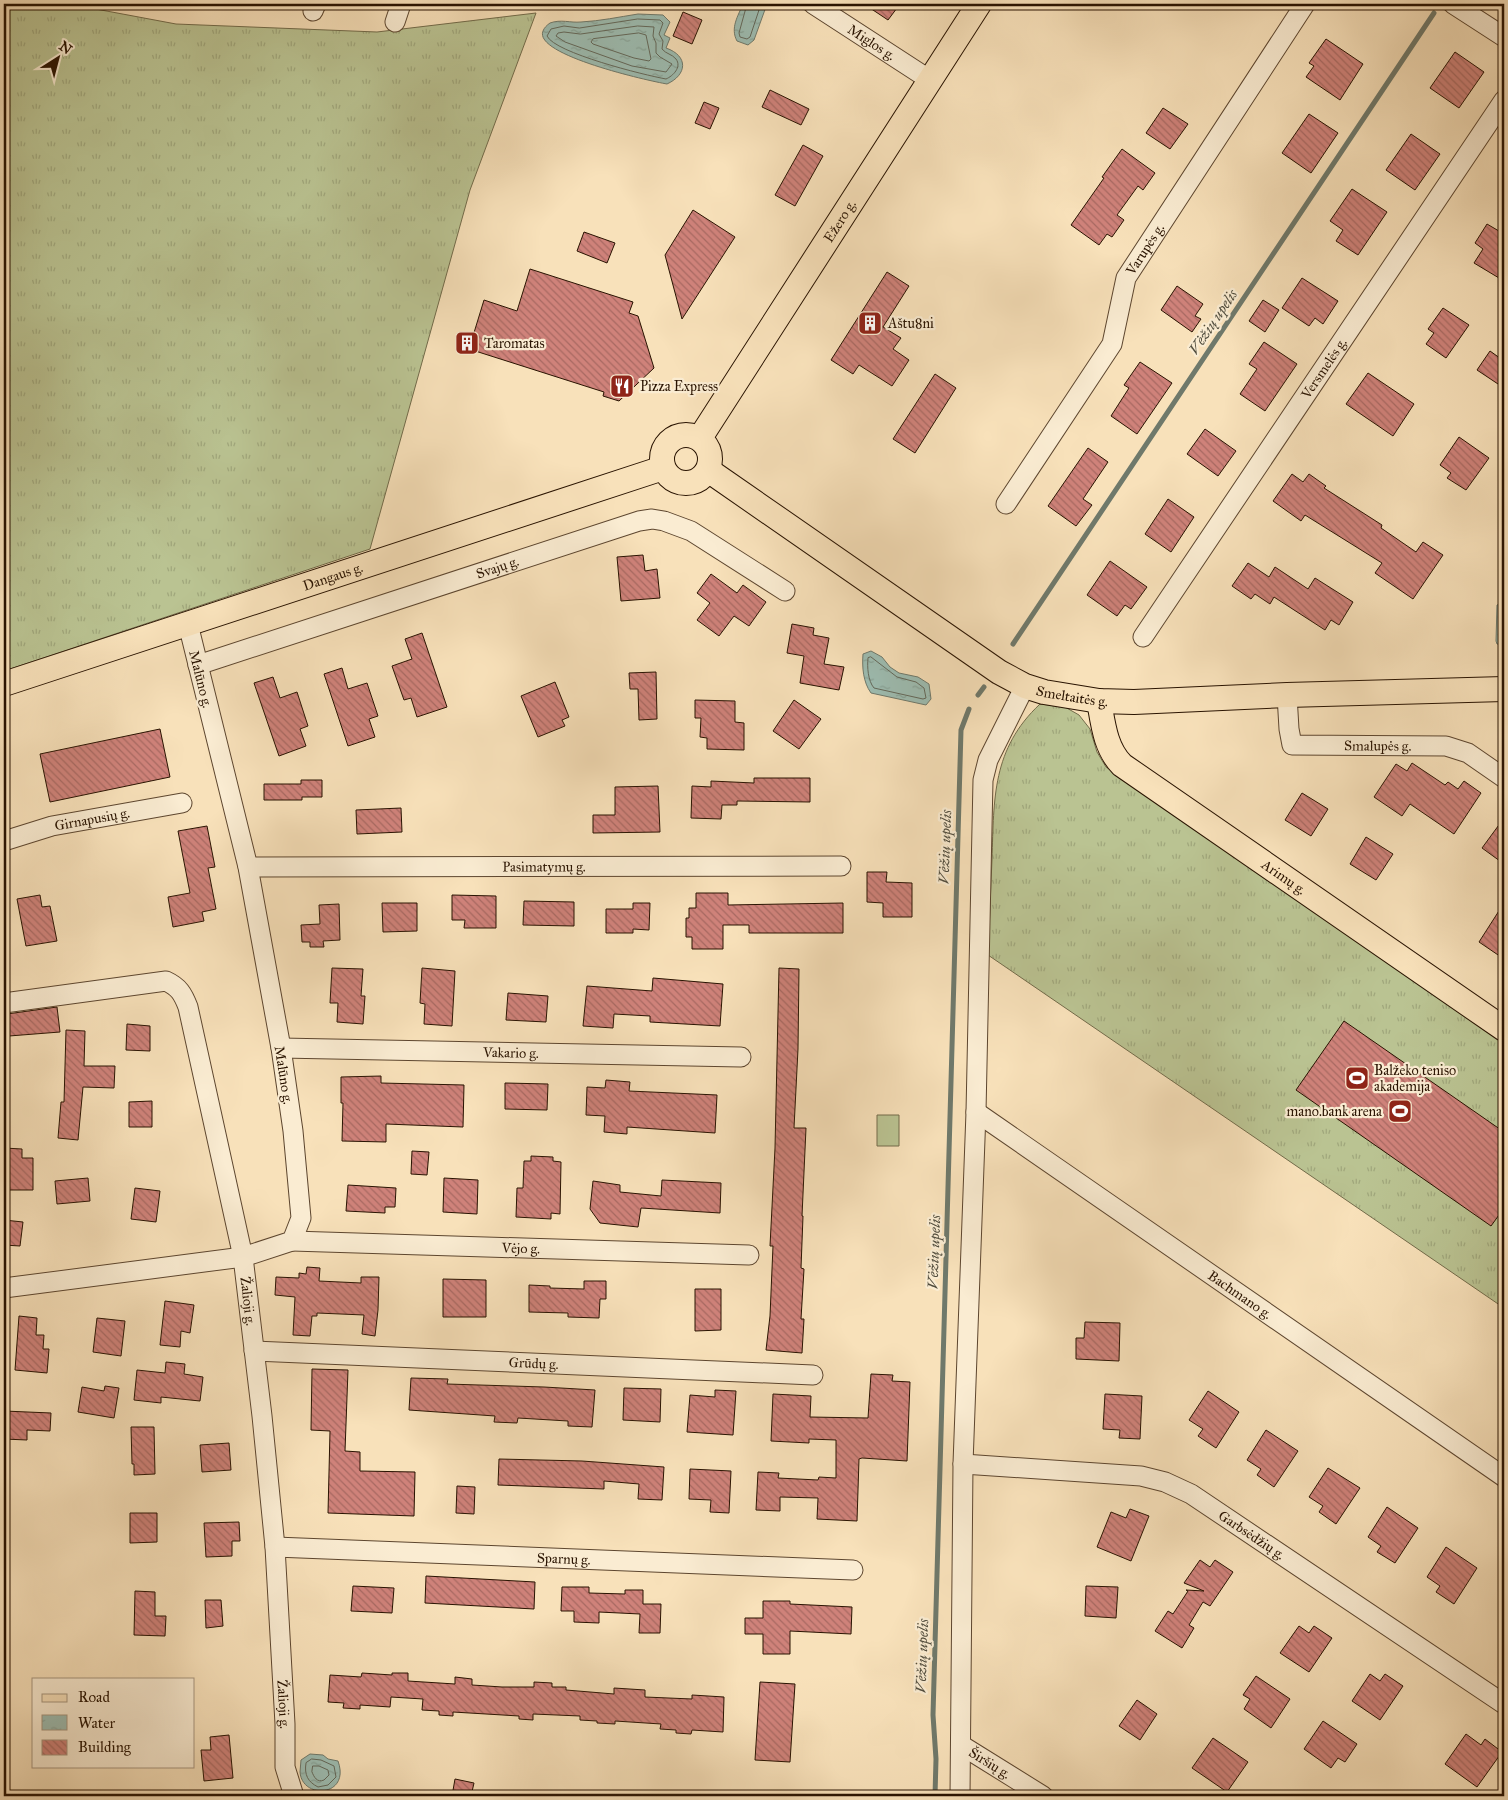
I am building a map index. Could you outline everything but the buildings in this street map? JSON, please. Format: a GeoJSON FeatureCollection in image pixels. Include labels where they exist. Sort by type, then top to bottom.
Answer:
{"type":"FeatureCollection","features":[{"type":"Feature","properties":{"kind":"main road","name":"Ežero g."},"geometry":{"type":"LineString","coordinates":[[700,438],[979,4]]}},
{"type":"Feature","properties":{"kind":"main road"},"geometry":{"type":"LineString","coordinates":[[682,434],[691,434],[700,438],[706,444],[710,453],[708,470],[702,478],[694,482],[684,483],[675,481],[668,476],[663,468],[661,459],[667,442],[682,434]]}},
{"type":"Feature","properties":{"kind":"main road","name":"Dangaus g."},"geometry":{"type":"LineString","coordinates":[[4,684],[663,468]]}},
{"type":"Feature","properties":{"kind":"main road","name":"Smeltaitės g."},"geometry":{"type":"LineString","coordinates":[[708,470],[999,672],[1025,686],[1044,692],[1099,701],[1134,702],[1287,695],[1504,689]]}},
{"type":"Feature","properties":{"kind":"main road","name":"Arimų g."},"geometry":{"type":"LineString","coordinates":[[1099,701],[1107,739],[1116,758],[1122,764],[1504,1029]]}},
{"type":"Feature","properties":{"kind":"street"},"geometry":{"type":"LineString","coordinates":[[395,22],[401,4]]}},
{"type":"Feature","properties":{"kind":"street","name":"Miglos g."},"geometry":{"type":"LineString","coordinates":[[813,4],[930,80]]}},
{"type":"Feature","properties":{"kind":"street","name":"Varupės g."},"geometry":{"type":"LineString","coordinates":[[1006,504],[1112,344],[1126,278],[1304,4]]}},
{"type":"Feature","properties":{"kind":"street"},"geometry":{"type":"LineString","coordinates":[[1453,4],[1504,37]]}},
{"type":"Feature","properties":{"kind":"street","name":"Versmelės g."},"geometry":{"type":"LineString","coordinates":[[1143,638],[1504,100]]}},
{"type":"Feature","properties":{"kind":"street","name":"Svajų g."},"geometry":{"type":"LineString","coordinates":[[198,665],[639,521],[652,519],[664,521],[691,531],[785,591]]}},
{"type":"Feature","properties":{"kind":"street","name":"Malūno g."},"geometry":{"type":"LineString","coordinates":[[188,624],[248,867],[281,1048],[293,1131],[301,1218],[292,1241]]}},
{"type":"Feature","properties":{"kind":"street"},"geometry":{"type":"LineString","coordinates":[[960,1796],[963,1464],[976,1112],[984,780],[988,760],[1025,686]]}},
{"type":"Feature","properties":{"kind":"street","name":"Smalupės g."},"geometry":{"type":"LineString","coordinates":[[1287,695],[1292,744],[1446,746],[1468,753],[1504,778]]}},
{"type":"Feature","properties":{"kind":"street","name":"Girnapusių g."},"geometry":{"type":"LineString","coordinates":[[4,841],[52,826],[182,803]]}},
{"type":"Feature","properties":{"kind":"street","name":"Pasimatymų g."},"geometry":{"type":"LineString","coordinates":[[248,867],[841,866]]}},
{"type":"Feature","properties":{"kind":"street","name":"Žalioji g."},"geometry":{"type":"LineString","coordinates":[[4,1003],[166,981],[176,986],[183,994],[188,1007],[243,1257],[275,1547],[285,1724],[285,1767],[294,1796]]}},
{"type":"Feature","properties":{"kind":"street","name":"Vakario g."},"geometry":{"type":"LineString","coordinates":[[281,1048],[741,1057]]}},
{"type":"Feature","properties":{"kind":"street","name":"Bachmano g."},"geometry":{"type":"LineString","coordinates":[[976,1112],[1504,1477]]}},
{"type":"Feature","properties":{"kind":"street"},"geometry":{"type":"LineString","coordinates":[[4,1288],[243,1257],[292,1241]]}},
{"type":"Feature","properties":{"kind":"street","name":"Vėjo g."},"geometry":{"type":"LineString","coordinates":[[292,1241],[749,1254]]}},
{"type":"Feature","properties":{"kind":"street","name":"Grūdų g."},"geometry":{"type":"LineString","coordinates":[[254,1351],[813,1375]]}},
{"type":"Feature","properties":{"kind":"street","name":"Garbsėdžių g."},"geometry":{"type":"LineString","coordinates":[[963,1464],[1141,1476],[1165,1482],[1190,1494],[1504,1704]]}},
{"type":"Feature","properties":{"kind":"street","name":"Sparnų g."},"geometry":{"type":"LineString","coordinates":[[275,1547],[853,1570]]}},
{"type":"Feature","properties":{"kind":"street","name":"Širšių g."},"geometry":{"type":"LineString","coordinates":[[961,1745],[1043,1796]]}},
{"type":"Feature","properties":{"kind":"green space"},"geometry":{"type":"Polygon","coordinates":[[[4,4],[69,4],[176,24],[377,32],[536,13],[470,190],[370,549],[4,671],[4,4]]]}},
{"type":"Feature","properties":{"kind":"green space"},"geometry":{"type":"Polygon","coordinates":[[[1040,704],[1065,707],[1079,715],[1090,729],[1097,752],[1106,767],[1504,1041],[1504,1308],[988,955],[995,795],[1004,757],[1024,721],[1040,704]]]}},
{"type":"Feature","properties":{"kind":"green space"},"geometry":{"type":"Polygon","coordinates":[[[877,1115],[899,1115],[899,1146],[877,1146],[877,1115]]]}},
{"type":"Feature","properties":{"kind":"water"},"geometry":{"type":"Polygon","coordinates":[[[743,4],[767,4],[754,40],[748,45],[737,41],[734,31],[735,22],[743,4]]]}},
{"type":"Feature","properties":{"kind":"water"},"geometry":{"type":"Polygon","coordinates":[[[638,14],[663,15],[670,22],[664,35],[670,38],[666,48],[679,56],[683,66],[679,76],[667,84],[617,72],[573,58],[556,49],[545,40],[543,30],[554,22],[610,19],[638,14]]]}},
{"type":"Feature","properties":{"kind":"water"},"geometry":{"type":"Polygon","coordinates":[[[1504,602],[1504,645],[1497,644],[1496,641],[1497,605],[1504,602]]]}},
{"type":"Feature","properties":{"kind":"water"},"geometry":{"type":"Polygon","coordinates":[[[871,651],[882,657],[890,667],[899,673],[918,677],[929,684],[931,699],[926,705],[871,693],[865,679],[863,654],[871,651]]]}},
{"type":"Feature","properties":{"kind":"water"},"geometry":{"type":"Polygon","coordinates":[[[310,1754],[323,1755],[328,1759],[338,1761],[340,1773],[338,1782],[332,1788],[316,1790],[309,1787],[303,1781],[300,1772],[301,1760],[310,1754]]]}},
{"type":"Feature","properties":{"kind":"waterway","name":"Vėžių upelis"},"geometry":{"type":"LineString","coordinates":[[1013,644],[1434,13]]}},
{"type":"Feature","properties":{"kind":"waterway","name":"Vėžių upelis"},"geometry":{"type":"LineString","coordinates":[[978,695],[984,687]]}},
{"type":"Feature","properties":{"kind":"waterway","name":"Vėžių upelis"},"geometry":{"type":"LineString","coordinates":[[935,1796],[936,1759],[933,1715],[961,730],[969,709]]}},
{"type":"Feature","properties":{"kind":"place","name":"Aštu8ni"},"geometry":{"type":"Point","coordinates":[870,323]}},
{"type":"Feature","properties":{"kind":"place","name":"Taromatas"},"geometry":{"type":"Point","coordinates":[467,343]}},
{"type":"Feature","properties":{"kind":"place","name":"Pizza Express"},"geometry":{"type":"Point","coordinates":[622,386]}},
{"type":"Feature","properties":{"kind":"place","name":"Balžeko teniso akademija"},"geometry":{"type":"Point","coordinates":[1357,1078]}},
{"type":"Feature","properties":{"kind":"place","name":"mano.bank arena"},"geometry":{"type":"Point","coordinates":[1400,1111]}}]}
